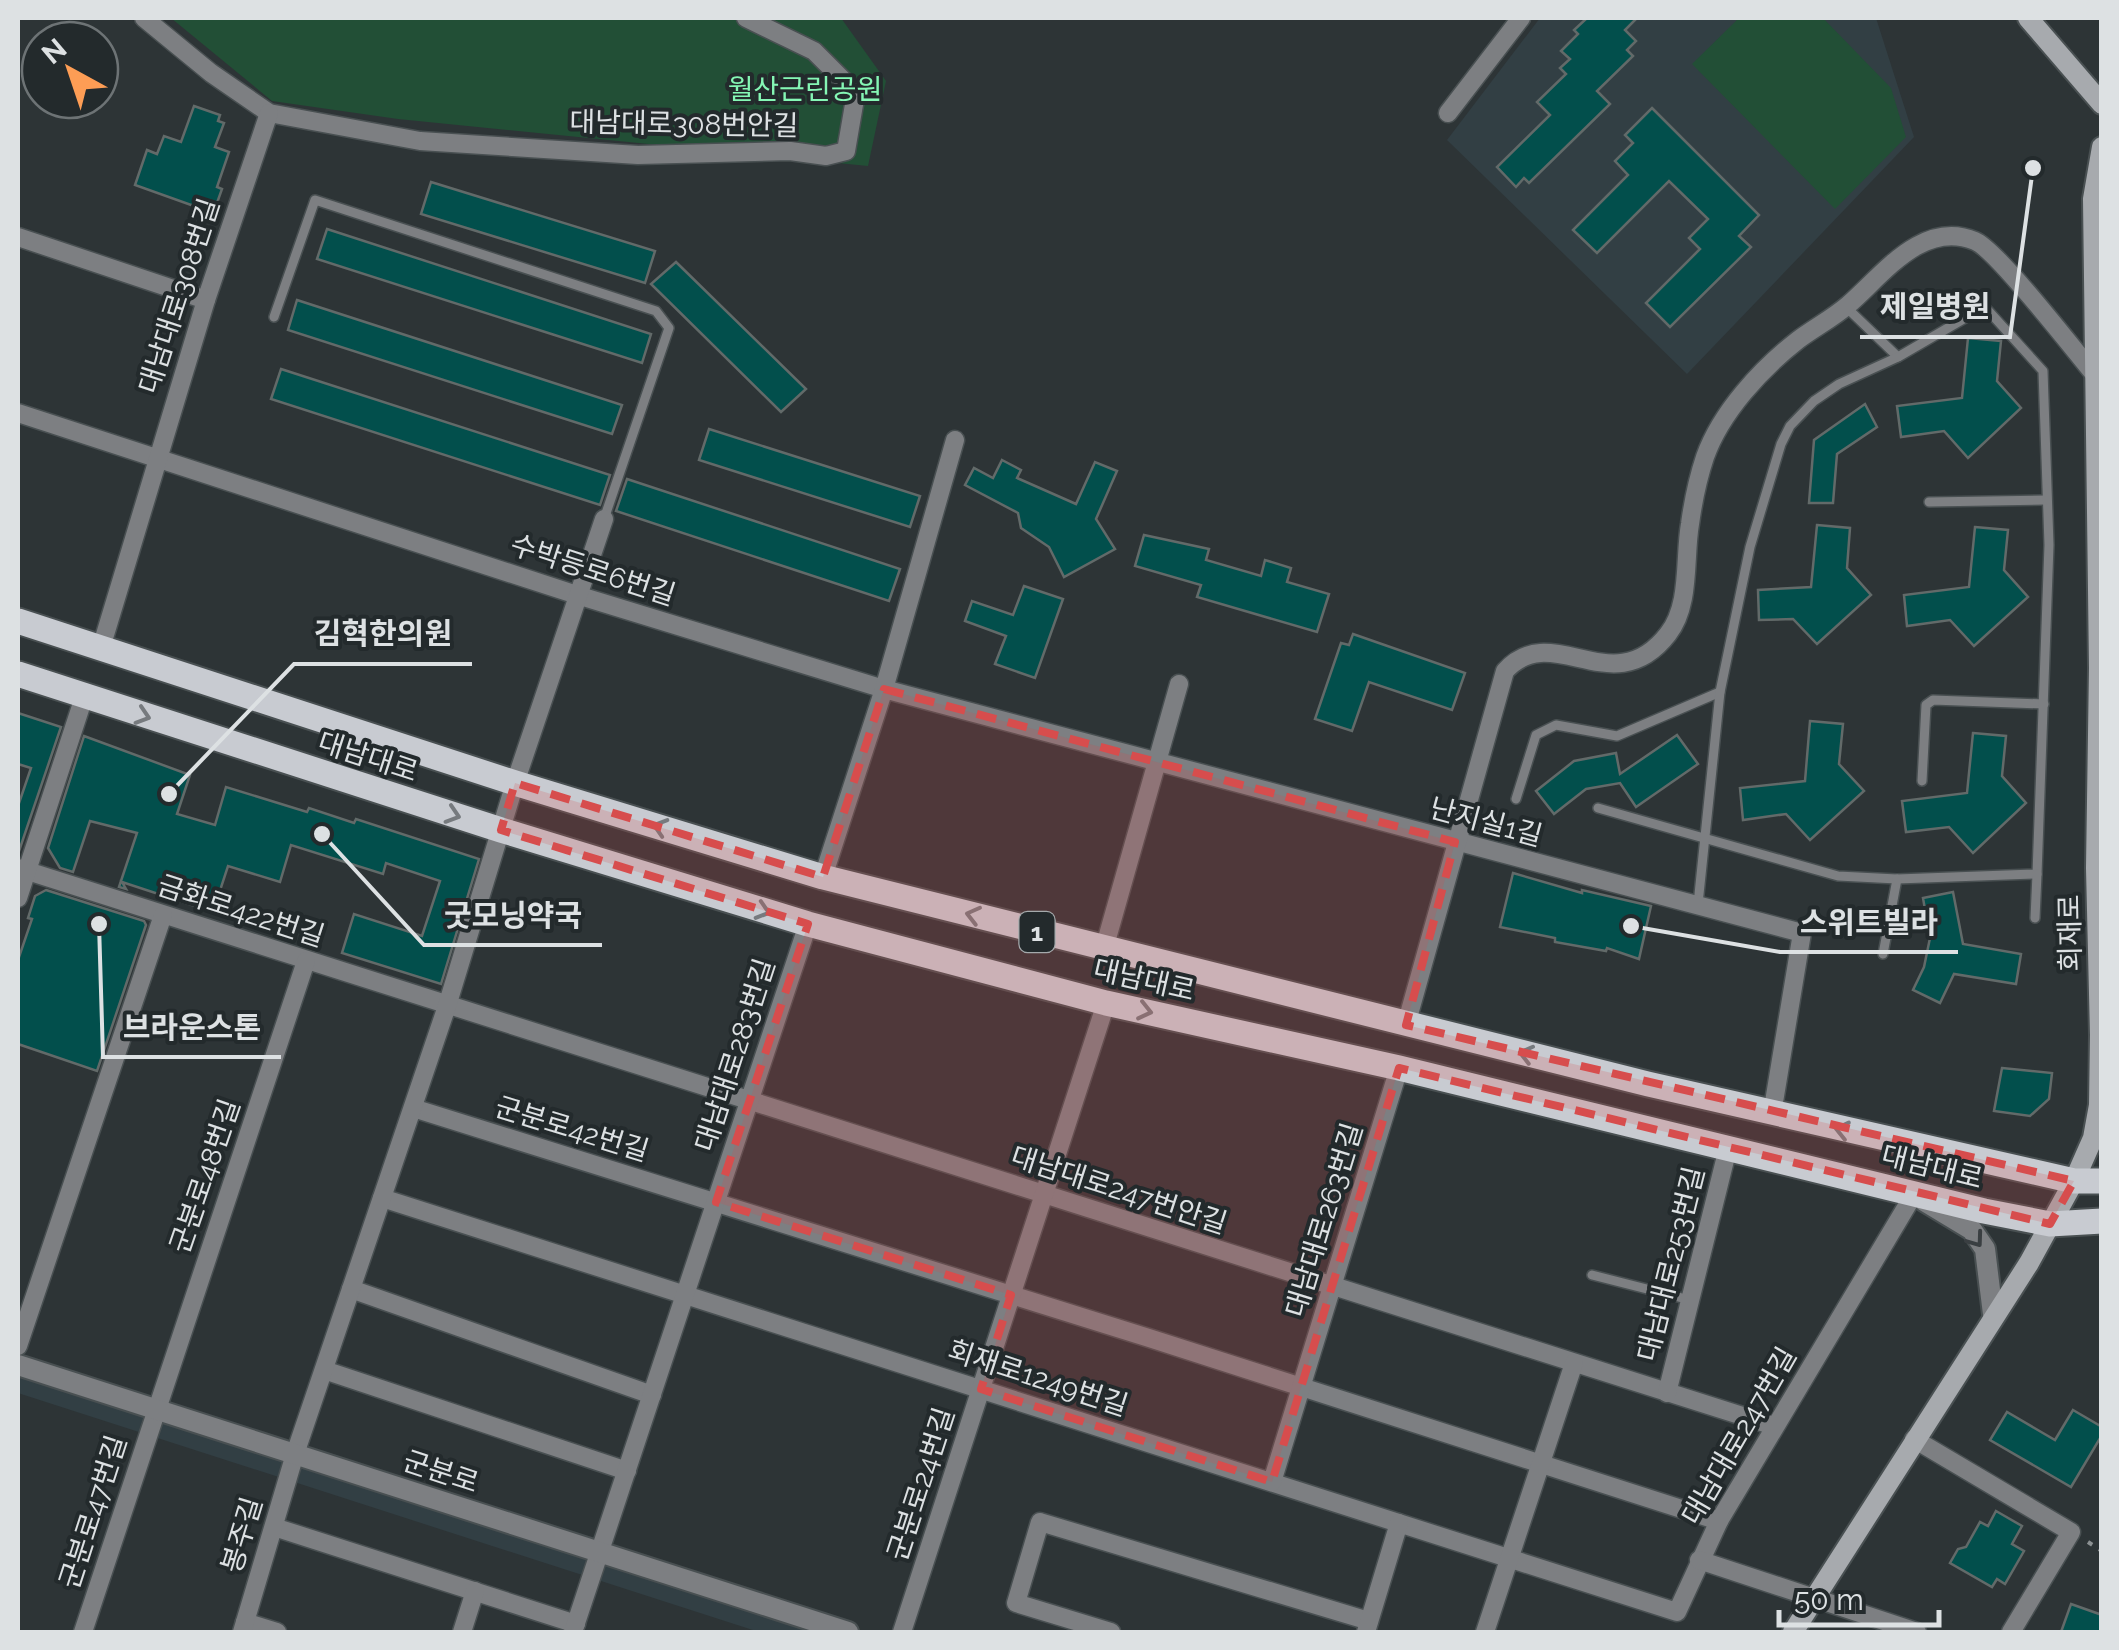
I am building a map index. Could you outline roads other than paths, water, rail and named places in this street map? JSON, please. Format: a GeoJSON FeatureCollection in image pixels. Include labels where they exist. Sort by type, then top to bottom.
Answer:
{"type":"FeatureCollection","features":[{"type":"Feature","properties":{"kind":"main road"},"geometry":{"type":"LineString","coordinates":[[2028,18],[2102,104]]}},
{"type":"Feature","properties":{"kind":"main road","name":"회재로"},"geometry":{"type":"LineString","coordinates":[[1793,1632],[2029,1263],[2074,1181],[2093,1138],[2100,1105],[2100,623],[2095,375],[2098,269],[2093,199],[2102,147]]}},
{"type":"Feature","properties":{"kind":"main road","name":"대남대로"},"geometry":{"type":"LineString","coordinates":[[18,622],[515,783],[823,877],[1772,1114],[2074,1181],[2102,1182]]}},
{"type":"Feature","properties":{"kind":"main road","name":"대남대로"},"geometry":{"type":"LineString","coordinates":[[18,674],[501,830],[808,924],[1106,1003],[1399,1068],[2050,1224],[2102,1221]]}},
{"type":"Feature","properties":{"kind":"street"},"geometry":{"type":"LineString","coordinates":[[144,18],[268,113]]}},
{"type":"Feature","properties":{"kind":"street","name":"대남대로308번안길"},"geometry":{"type":"LineString","coordinates":[[268,113],[420,140],[638,156],[790,151],[826,156],[846,151],[856,93],[814,51],[746,18]]}},
{"type":"Feature","properties":{"kind":"street"},"geometry":{"type":"LineString","coordinates":[[1448,113],[1521,18]]}},
{"type":"Feature","properties":{"kind":"street","name":"대남대로308번길"},"geometry":{"type":"LineString","coordinates":[[100,648],[206,300],[268,113]]}},
{"type":"Feature","properties":{"kind":"street"},"geometry":{"type":"LineString","coordinates":[[1406,1025],[1505,671],[1518,657],[1533,651],[1602,664],[1629,662],[1651,651],[1670,632],[1681,608],[1690,522],[1706,455],[1730,412],[1751,385],[1798,340],[1846,307],[1900,255],[1920,244],[1958,236],[1986,246],[2095,375]]}},
{"type":"Feature","properties":{"kind":"street"},"geometry":{"type":"LineString","coordinates":[[18,237],[206,300]]}},
{"type":"Feature","properties":{"kind":"street","name":"수박등로6번길"},"geometry":{"type":"LineString","coordinates":[[18,414],[577,595],[884,689],[1157,762]]}},
{"type":"Feature","properties":{"kind":"street"},"geometry":{"type":"LineString","coordinates":[[823,877],[884,689],[955,440]]}},
{"type":"Feature","properties":{"kind":"street"},"geometry":{"type":"LineString","coordinates":[[295,1454],[448,1006],[515,783],[604,519]]}},
{"type":"Feature","properties":{"kind":"street","name":"대남대로"},"geometry":{"type":"LineString","coordinates":[[1104,949],[1180,684]]}},
{"type":"Feature","properties":{"kind":"street"},"geometry":{"type":"LineString","coordinates":[[18,898],[22,870],[84,697]]}},
{"type":"Feature","properties":{"kind":"street","name":"난지실1길"},"geometry":{"type":"LineString","coordinates":[[1157,762],[1802,933],[1772,1114]]}},
{"type":"Feature","properties":{"kind":"street","name":"금화로422번길"},"geometry":{"type":"LineString","coordinates":[[22,870],[448,1006]]}},
{"type":"Feature","properties":{"kind":"street"},"geometry":{"type":"LineString","coordinates":[[18,1346],[163,915]]}},
{"type":"Feature","properties":{"kind":"street","name":"대남대로283번길"},"geometry":{"type":"LineString","coordinates":[[574,1628],[808,924]]}},
{"type":"Feature","properties":{"kind":"street","name":"군분로48번길"},"geometry":{"type":"LineString","coordinates":[[156,1409],[306,961]]}},
{"type":"Feature","properties":{"kind":"street","name":"군분로24번길"},"geometry":{"type":"LineString","coordinates":[[902,1632],[1106,1003]]}},
{"type":"Feature","properties":{"kind":"street","name":"대남대로247번안길"},"geometry":{"type":"LineString","coordinates":[[448,1006],[1774,1426]]}},
{"type":"Feature","properties":{"kind":"street","name":"대남대로263번길"},"geometry":{"type":"LineString","coordinates":[[1272,1482],[1399,1068]]}},
{"type":"Feature","properties":{"kind":"street","name":"군분로42번길"},"geometry":{"type":"LineString","coordinates":[[413,1108],[1011,1295]]}},
{"type":"Feature","properties":{"kind":"street","name":"대남대로253번길"},"geometry":{"type":"LineString","coordinates":[[1667,1392],[1728,1148]]}},
{"type":"Feature","properties":{"kind":"street"},"geometry":{"type":"LineString","coordinates":[[1914,1194],[1972,1230],[1978,1239],[1989,1270],[1993,1314]]}},
{"type":"Feature","properties":{"kind":"street","name":"대남대로247번길"},"geometry":{"type":"LineString","coordinates":[[1914,1194],[1774,1426],[1699,1560],[1917,1632]]}},
{"type":"Feature","properties":{"kind":"street","name":"회재로1249번길"},"geometry":{"type":"LineString","coordinates":[[382,1198],[1677,1612],[1699,1560]]}},
{"type":"Feature","properties":{"kind":"street"},"geometry":{"type":"LineString","coordinates":[[351,1289],[652,1395]]}},
{"type":"Feature","properties":{"kind":"street"},"geometry":{"type":"LineString","coordinates":[[1011,1295],[1719,1521]]}},
{"type":"Feature","properties":{"kind":"street"},"geometry":{"type":"LineString","coordinates":[[1484,1632],[1574,1363]]}},
{"type":"Feature","properties":{"kind":"street","name":"군분로"},"geometry":{"type":"LineString","coordinates":[[18,1365],[848,1632]]}},
{"type":"Feature","properties":{"kind":"street"},"geometry":{"type":"LineString","coordinates":[[324,1370],[627,1471]]}},
{"type":"Feature","properties":{"kind":"street","name":"군분로47번길"},"geometry":{"type":"LineString","coordinates":[[83,1632],[156,1409]]}},
{"type":"Feature","properties":{"kind":"street"},"geometry":{"type":"LineString","coordinates":[[1914,1439],[2071,1532],[2011,1632]]}},
{"type":"Feature","properties":{"kind":"street","name":"봉주길"},"geometry":{"type":"LineString","coordinates":[[244,1627],[295,1454]]}},
{"type":"Feature","properties":{"kind":"street"},"geometry":{"type":"LineString","coordinates":[[1111,1632],[1016,1603],[1040,1522],[1208,1572],[1368,1627],[1399,1523]]}},
{"type":"Feature","properties":{"kind":"street"},"geometry":{"type":"LineString","coordinates":[[274,1527],[574,1628]]}},
{"type":"Feature","properties":{"kind":"street"},"geometry":{"type":"LineString","coordinates":[[462,1632],[475,1592]]}},
{"type":"Feature","properties":{"kind":"street"},"geometry":{"type":"LineString","coordinates":[[244,1627],[277,1632]]}},
{"type":"Feature","properties":{"kind":"lane"},"geometry":{"type":"LineString","coordinates":[[274,317],[315,200],[656,311],[670,328],[604,519]]}},
{"type":"Feature","properties":{"kind":"lane"},"geometry":{"type":"LineString","coordinates":[[1975,296],[2043,372],[2049,545],[2036,918]]}},
{"type":"Feature","properties":{"kind":"lane"},"geometry":{"type":"LineString","coordinates":[[1846,307],[1898,357]]}},
{"type":"Feature","properties":{"kind":"lane"},"geometry":{"type":"LineString","coordinates":[[1697,907],[1720,692],[1750,547],[1781,444],[1790,426],[1840,384],[1898,357],[1972,314]]}},
{"type":"Feature","properties":{"kind":"lane"},"geometry":{"type":"LineString","coordinates":[[1929,502],[2046,500]]}},
{"type":"Feature","properties":{"kind":"lane"},"geometry":{"type":"LineString","coordinates":[[1516,799],[1536,735],[1556,725],[1617,736],[1720,692]]}},
{"type":"Feature","properties":{"kind":"lane"},"geometry":{"type":"LineString","coordinates":[[1922,782],[1926,705],[1933,700],[2044,704]]}},
{"type":"Feature","properties":{"kind":"lane"},"geometry":{"type":"LineString","coordinates":[[1598,808],[1838,876],[1897,880],[2038,874]]}},
{"type":"Feature","properties":{"kind":"lane"},"geometry":{"type":"LineString","coordinates":[[1883,954],[1897,880]]}},
{"type":"Feature","properties":{"kind":"lane"},"geometry":{"type":"LineString","coordinates":[[1592,1275],[1690,1300]]}},
{"type":"Feature","properties":{"kind":"place","name":"제일병원"},"geometry":{"type":"Point","coordinates":[2033,168]}},
{"type":"Feature","properties":{"kind":"place","name":"김혁한의원"},"geometry":{"type":"Point","coordinates":[169,794]}},
{"type":"Feature","properties":{"kind":"place","name":"굿모닝약국"},"geometry":{"type":"Point","coordinates":[322,834]}},
{"type":"Feature","properties":{"kind":"place","name":"브라운스톤"},"geometry":{"type":"Point","coordinates":[99,924]}},
{"type":"Feature","properties":{"kind":"place","name":"스위트빌라"},"geometry":{"type":"Point","coordinates":[1631,926]}},
{"type":"Feature","properties":{"kind":"park label","name":"월산근린공원"},"geometry":{"type":"Point","coordinates":[805,89]}}]}
